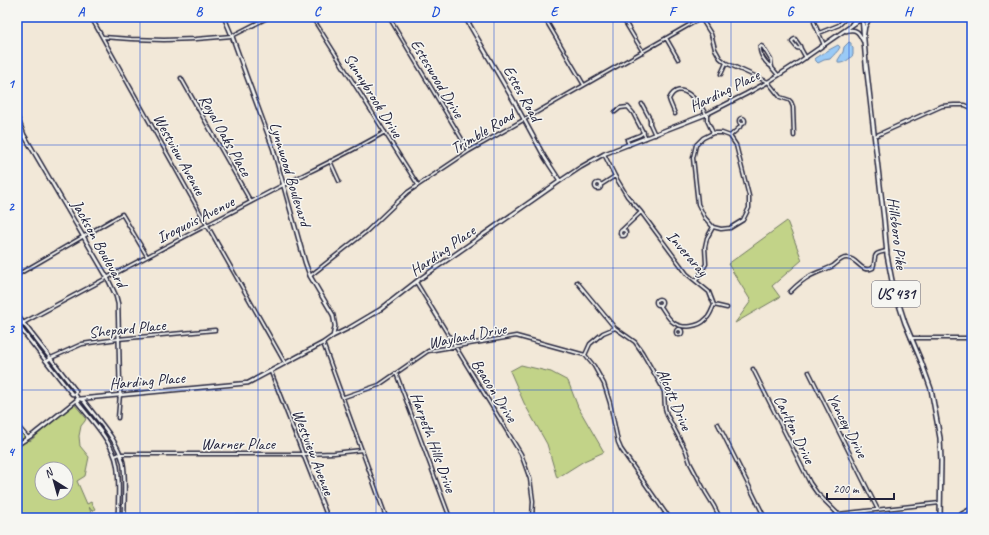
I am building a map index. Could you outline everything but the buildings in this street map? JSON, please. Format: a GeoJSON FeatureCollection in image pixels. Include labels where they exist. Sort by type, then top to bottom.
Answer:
{"type":"FeatureCollection","features":[{"type":"Feature","properties":{"kind":"main road","name":"Lynnwood Boulevard"},"geometry":{"type":"LineString","coordinates":[[224,17],[273,147],[310,276],[333,315],[335,326],[333,336]]}},
{"type":"Feature","properties":{"kind":"main road","name":"Estes Road"},"geometry":{"type":"LineString","coordinates":[[466,17],[545,158],[560,181]]}},
{"type":"Feature","properties":{"kind":"main road"},"geometry":{"type":"LineString","coordinates":[[850,27],[857,17]]}},
{"type":"Feature","properties":{"kind":"main road","name":"Harding Place"},"geometry":{"type":"LineString","coordinates":[[78,399],[248,383],[271,372],[324,343],[333,336],[381,308],[586,164],[604,154],[726,105],[778,76],[863,17]]}},
{"type":"Feature","properties":{"kind":"main road","name":"Hillsboro Pike"},"geometry":{"type":"LineString","coordinates":[[863,17],[864,43],[887,251],[893,286],[910,338],[931,390],[940,438],[940,518]]}},
{"type":"Feature","properties":{"kind":"main road"},"geometry":{"type":"LineString","coordinates":[[864,36],[865,27],[870,17]]}},
{"type":"Feature","properties":{"kind":"main road"},"geometry":{"type":"LineString","coordinates":[[843,32],[852,30],[857,32],[864,43]]}},
{"type":"Feature","properties":{"kind":"main road","name":"Jackson Boulevard"},"geometry":{"type":"LineString","coordinates":[[17,116],[24,135],[116,296],[118,304],[120,394]]}},
{"type":"Feature","properties":{"kind":"main road"},"geometry":{"type":"LineString","coordinates":[[17,315],[76,391],[75,394],[78,399],[78,403],[109,444],[115,456],[119,477],[118,518]]}},
{"type":"Feature","properties":{"kind":"main road"},"geometry":{"type":"LineString","coordinates":[[18,326],[72,394],[75,394]]}},
{"type":"Feature","properties":{"kind":"main road"},"geometry":{"type":"LineString","coordinates":[[17,445],[78,399]]}},
{"type":"Feature","properties":{"kind":"main road"},"geometry":{"type":"LineString","coordinates":[[78,399],[82,400],[109,434],[120,454],[124,472],[125,518]]}},
{"type":"Feature","properties":{"kind":"street","name":"Westview Avenue"},"geometry":{"type":"LineString","coordinates":[[91,17],[103,36],[285,364]]}},
{"type":"Feature","properties":{"kind":"street"},"geometry":{"type":"LineString","coordinates":[[103,36],[164,40],[232,36],[269,17]]}},
{"type":"Feature","properties":{"kind":"street","name":"Sunnybrook Drive"},"geometry":{"type":"LineString","coordinates":[[312,17],[418,185]]}},
{"type":"Feature","properties":{"kind":"street","name":"Esteswood Drive"},"geometry":{"type":"LineString","coordinates":[[389,17],[469,151]]}},
{"type":"Feature","properties":{"kind":"street"},"geometry":{"type":"LineString","coordinates":[[544,17],[584,85]]}},
{"type":"Feature","properties":{"kind":"street"},"geometry":{"type":"LineString","coordinates":[[622,17],[643,52]]}},
{"type":"Feature","properties":{"kind":"street"},"geometry":{"type":"LineString","coordinates":[[701,17],[711,34],[717,54],[720,58],[726,63],[768,82],[780,97],[791,102],[793,107],[794,136]]}},
{"type":"Feature","properties":{"kind":"street","name":"Trimble Road"},"geometry":{"type":"LineString","coordinates":[[310,276],[358,239],[408,192],[469,151],[643,52],[701,17]]}},
{"type":"Feature","properties":{"kind":"street"},"geometry":{"type":"LineString","coordinates":[[819,33],[839,25],[847,17]]}},
{"type":"Feature","properties":{"kind":"street"},"geometry":{"type":"LineString","coordinates":[[814,22],[824,45]]}},
{"type":"Feature","properties":{"kind":"street"},"geometry":{"type":"LineString","coordinates":[[666,38],[678,59]]}},
{"type":"Feature","properties":{"kind":"street"},"geometry":{"type":"LineString","coordinates":[[800,49],[797,48],[792,42],[794,39],[800,46],[800,49],[806,58]]}},
{"type":"Feature","properties":{"kind":"street"},"geometry":{"type":"LineString","coordinates":[[772,67],[771,60],[761,46],[759,49],[761,54],[778,76]]}},
{"type":"Feature","properties":{"kind":"street"},"geometry":{"type":"LineString","coordinates":[[721,74],[726,63]]}},
{"type":"Feature","properties":{"kind":"street","name":"Royal Oaks Place"},"geometry":{"type":"LineString","coordinates":[[181,78],[250,202]]}},
{"type":"Feature","properties":{"kind":"street"},"geometry":{"type":"LineString","coordinates":[[675,114],[669,99],[675,91],[680,90],[687,92],[700,104],[706,114],[713,133]]}},
{"type":"Feature","properties":{"kind":"street"},"geometry":{"type":"LineString","coordinates":[[642,104],[650,119],[650,124],[654,135]]}},
{"type":"Feature","properties":{"kind":"street"},"geometry":{"type":"LineString","coordinates":[[875,136],[942,106],[954,104],[965,105],[972,108]]}},
{"type":"Feature","properties":{"kind":"street"},"geometry":{"type":"LineString","coordinates":[[615,112],[620,108],[628,107],[644,132],[646,138]]}},
{"type":"Feature","properties":{"kind":"street"},"geometry":{"type":"LineString","coordinates":[[730,136],[740,127],[741,124]]}},
{"type":"Feature","properties":{"kind":"street","name":"Iroquois Avenue"},"geometry":{"type":"LineString","coordinates":[[18,326],[147,256],[363,145],[385,132]]}},
{"type":"Feature","properties":{"kind":"street"},"geometry":{"type":"LineString","coordinates":[[629,144],[627,140],[644,132]]}},
{"type":"Feature","properties":{"kind":"street"},"geometry":{"type":"LineString","coordinates":[[713,133],[722,133],[730,136],[736,145],[749,196],[749,208],[743,220],[730,228],[722,229],[713,227],[705,218],[698,204],[693,158],[696,145],[703,138],[713,133]]}},
{"type":"Feature","properties":{"kind":"street"},"geometry":{"type":"LineString","coordinates":[[17,146],[24,135]]}},
{"type":"Feature","properties":{"kind":"street","name":"Inveraray"},"geometry":{"type":"LineString","coordinates":[[604,154],[626,196],[641,212],[687,274],[709,292],[714,305]]}},
{"type":"Feature","properties":{"kind":"street"},"geometry":{"type":"LineString","coordinates":[[330,161],[338,181]]}},
{"type":"Feature","properties":{"kind":"street"},"geometry":{"type":"LineString","coordinates":[[601,185],[615,176]]}},
{"type":"Feature","properties":{"kind":"street"},"geometry":{"type":"LineString","coordinates":[[622,230],[641,212]]}},
{"type":"Feature","properties":{"kind":"street"},"geometry":{"type":"LineString","coordinates":[[17,275],[122,214],[147,256]]}},
{"type":"Feature","properties":{"kind":"street"},"geometry":{"type":"LineString","coordinates":[[696,281],[706,264],[705,247],[707,238],[713,227]]}},
{"type":"Feature","properties":{"kind":"street"},"geometry":{"type":"LineString","coordinates":[[790,292],[804,279],[832,266],[844,258],[852,259],[866,270],[870,270],[875,264],[874,258],[876,255],[879,252],[887,251]]}},
{"type":"Feature","properties":{"kind":"street","name":"Beacon Drive"},"geometry":{"type":"LineString","coordinates":[[416,282],[521,454],[530,480],[533,501],[532,518]]}},
{"type":"Feature","properties":{"kind":"street","name":"Alcott Drive"},"geometry":{"type":"LineString","coordinates":[[577,282],[615,328],[636,344],[664,392],[667,415],[686,451],[690,463],[720,518]]}},
{"type":"Feature","properties":{"kind":"street"},"geometry":{"type":"LineString","coordinates":[[660,305],[670,320],[675,324],[690,326],[696,325],[707,319],[714,305],[727,308]]}},
{"type":"Feature","properties":{"kind":"street"},"geometry":{"type":"LineString","coordinates":[[680,329],[681,325]]}},
{"type":"Feature","properties":{"kind":"street"},"geometry":{"type":"LineString","coordinates":[[615,328],[602,333],[590,344],[585,356],[594,366],[604,384],[621,449],[669,518]]}},
{"type":"Feature","properties":{"kind":"street","name":"Shepard Place"},"geometry":{"type":"LineString","coordinates":[[46,361],[82,344],[118,339],[215,330]]}},
{"type":"Feature","properties":{"kind":"street","name":"Wayland Drive"},"geometry":{"type":"LineString","coordinates":[[344,397],[379,385],[428,351],[516,336],[585,356]]}},
{"type":"Feature","properties":{"kind":"street"},"geometry":{"type":"LineString","coordinates":[[910,338],[972,338]]}},
{"type":"Feature","properties":{"kind":"street"},"geometry":{"type":"LineString","coordinates":[[137,518],[386,518],[324,343]]}},
{"type":"Feature","properties":{"kind":"street","name":"Carlton Drive"},"geometry":{"type":"LineString","coordinates":[[753,369],[810,483],[817,493],[838,514]]}},
{"type":"Feature","properties":{"kind":"street","name":"Westview Avenue"},"geometry":{"type":"LineString","coordinates":[[271,372],[328,517]]}},
{"type":"Feature","properties":{"kind":"street","name":"Yancey Drive"},"geometry":{"type":"LineString","coordinates":[[809,372],[878,510]]}},
{"type":"Feature","properties":{"kind":"street","name":"Harpeth Hills Drive"},"geometry":{"type":"LineString","coordinates":[[396,373],[450,518]]}},
{"type":"Feature","properties":{"kind":"street","name":"Jackson Boulevard"},"geometry":{"type":"LineString","coordinates":[[118,418],[120,394]]}},
{"type":"Feature","properties":{"kind":"street"},"geometry":{"type":"LineString","coordinates":[[718,424],[765,518]]}},
{"type":"Feature","properties":{"kind":"street"},"geometry":{"type":"LineString","coordinates":[[17,425],[28,438]]}},
{"type":"Feature","properties":{"kind":"street","name":"Warner Place"},"geometry":{"type":"LineString","coordinates":[[115,456],[120,454],[304,454],[362,450]]}},
{"type":"Feature","properties":{"kind":"street"},"geometry":{"type":"LineString","coordinates":[[830,518],[838,514],[940,503]]}},
{"type":"Feature","properties":{"kind":"street"},"geometry":{"type":"LineString","coordinates":[[954,518],[972,508]]}},
{"type":"Feature","properties":{"kind":"street"},"geometry":{"type":"LineString","coordinates":[[658,518],[667,514]]}},
{"type":"Feature","properties":{"kind":"street"},"geometry":{"type":"LineString","coordinates":[[118,518],[125,518]]}},
{"type":"Feature","properties":{"kind":"green space"},"geometry":{"type":"Polygon","coordinates":[[[787,221],[802,260],[772,286],[780,297],[735,323],[751,301],[728,264],[787,221]]]}},
{"type":"Feature","properties":{"kind":"green space"},"geometry":{"type":"Polygon","coordinates":[[[521,365],[551,372],[568,381],[578,407],[604,452],[584,461],[557,478],[547,444],[524,403],[510,371],[521,365]]]}},
{"type":"Feature","properties":{"kind":"green space"},"geometry":{"type":"Polygon","coordinates":[[[75,405],[86,418],[81,426],[79,436],[80,446],[89,457],[85,476],[77,481],[87,504],[91,502],[95,509],[92,511],[89,507],[93,518],[17,518],[17,423],[30,441],[71,406],[75,405]]]}},
{"type":"Feature","properties":{"kind":"water"},"geometry":{"type":"Polygon","coordinates":[[[849,42],[853,48],[853,55],[846,61],[838,63],[844,47],[849,42]]]}},
{"type":"Feature","properties":{"kind":"water"},"geometry":{"type":"Polygon","coordinates":[[[838,45],[840,47],[839,49],[830,59],[818,63],[816,61],[816,58],[838,45]]]}}]}
